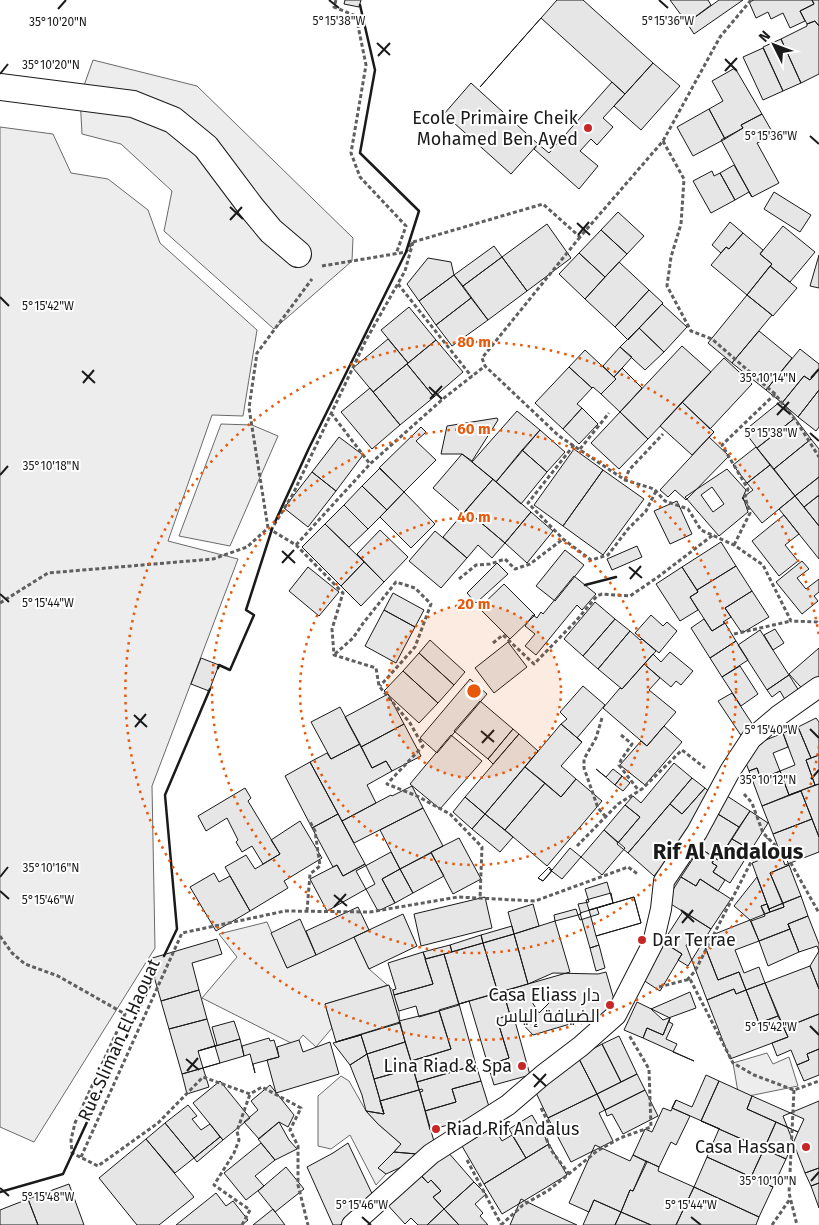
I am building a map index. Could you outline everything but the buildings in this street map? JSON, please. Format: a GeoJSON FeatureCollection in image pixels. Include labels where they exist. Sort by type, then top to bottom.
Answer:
{"type":"FeatureCollection","features":[{"type":"Feature","properties":{"kind":"street"},"geometry":{"type":"LineString","coordinates":[[0,86],[133,104],[173,120],[206,147],[271,231],[298,254]]}},
{"type":"Feature","properties":{"kind":"street"},"geometry":{"type":"LineString","coordinates":[[352,1225],[431,1154],[508,1105],[616,1015],[653,943],[661,909],[664,881],[697,832],[726,779],[751,739],[778,716],[819,687]]}},
{"type":"Feature","properties":{"kind":"path"},"geometry":{"type":"LineString","coordinates":[[336,0],[334,7],[356,16],[366,65],[351,153],[360,177],[406,226],[396,254]]}},
{"type":"Feature","properties":{"kind":"path"},"geometry":{"type":"LineString","coordinates":[[751,0],[720,37],[663,141],[580,237],[482,358],[485,366],[559,436],[625,480],[656,490],[665,501],[688,509],[701,530],[734,545],[763,565],[791,621]]}},
{"type":"Feature","properties":{"kind":"path"},"geometry":{"type":"LineString","coordinates":[[663,141],[684,179],[681,224],[671,257],[667,286],[691,331],[712,339],[775,394],[797,422],[819,457]]}},
{"type":"Feature","properties":{"kind":"path"},"geometry":{"type":"LineString","coordinates":[[298,254],[322,266],[406,252],[413,242],[543,204],[580,237]]}},
{"type":"Feature","properties":{"kind":"path"},"geometry":{"type":"LineString","coordinates":[[0,603],[48,573],[213,559],[247,547],[269,529],[293,494],[366,340],[405,271],[413,242]]}},
{"type":"Feature","properties":{"kind":"path"},"geometry":{"type":"LineString","coordinates":[[322,266],[257,353],[249,408],[269,529],[296,545],[343,592],[332,629],[334,655]]}},
{"type":"Feature","properties":{"kind":"path"},"geometry":{"type":"LineString","coordinates":[[398,284],[472,377]]}},
{"type":"Feature","properties":{"kind":"path"},"geometry":{"type":"LineString","coordinates":[[296,545],[370,464],[423,416],[485,366]]}},
{"type":"Feature","properties":{"kind":"path"},"geometry":{"type":"LineString","coordinates":[[734,545],[750,513],[745,497],[748,489],[722,445],[775,394]]}},
{"type":"Feature","properties":{"kind":"path"},"geometry":{"type":"LineString","coordinates":[[332,413],[370,464]]}},
{"type":"Feature","properties":{"kind":"path"},"geometry":{"type":"LineString","coordinates":[[580,449],[609,413]]}},
{"type":"Feature","properties":{"kind":"path"},"geometry":{"type":"LineString","coordinates":[[625,480],[630,470],[663,434]]}},
{"type":"Feature","properties":{"kind":"path"},"geometry":{"type":"LineString","coordinates":[[574,445],[528,503],[563,539],[591,560],[608,555],[628,529],[646,511],[656,490]]}},
{"type":"Feature","properties":{"kind":"path"},"geometry":{"type":"LineString","coordinates":[[493,643],[503,636],[534,664],[575,622],[597,596],[602,594],[630,596],[712,535]]}},
{"type":"Feature","properties":{"kind":"path"},"geometry":{"type":"LineString","coordinates":[[459,579],[476,565],[490,564],[504,559],[515,569],[530,564],[563,539]]}},
{"type":"Feature","properties":{"kind":"path"},"geometry":{"type":"LineString","coordinates":[[334,655],[353,638],[396,582],[415,588],[430,604],[418,639],[415,647],[379,686]]}},
{"type":"Feature","properties":{"kind":"path"},"geometry":{"type":"LineString","coordinates":[[734,634],[791,621],[817,622],[819,624]]}},
{"type":"Feature","properties":{"kind":"path"},"geometry":{"type":"LineString","coordinates":[[334,655],[376,668],[379,686],[410,723],[423,746],[387,784],[417,796],[450,814],[482,847],[480,898]]}},
{"type":"Feature","properties":{"kind":"path"},"geometry":{"type":"LineString","coordinates":[[602,718],[596,738],[584,759],[584,768],[598,808],[606,817]]}},
{"type":"Feature","properties":{"kind":"path"},"geometry":{"type":"LineString","coordinates":[[621,735],[632,744],[619,765],[638,791]]}},
{"type":"Feature","properties":{"kind":"path"},"geometry":{"type":"LineString","coordinates":[[577,846],[618,804],[638,791],[682,750],[726,779],[752,804],[763,833],[788,858],[819,913]]}},
{"type":"Feature","properties":{"kind":"path"},"geometry":{"type":"LineString","coordinates":[[309,820],[315,831],[320,866],[310,874],[307,911],[370,912],[458,897],[535,901],[628,867],[662,891]]}},
{"type":"Feature","properties":{"kind":"path"},"geometry":{"type":"LineString","coordinates":[[625,997],[687,980],[695,971],[750,864],[768,838]]}},
{"type":"Feature","properties":{"kind":"path","name":"Rue Sliman El Haouat"},"geometry":{"type":"LineString","coordinates":[[81,1157],[182,933],[285,911],[307,911]]}},
{"type":"Feature","properties":{"kind":"path"},"geometry":{"type":"LineString","coordinates":[[0,936],[12,953],[25,964],[58,976],[125,1014],[75,1123],[71,1140],[72,1153],[98,1166],[158,1123],[203,1077],[250,1094]]}},
{"type":"Feature","properties":{"kind":"path"},"geometry":{"type":"LineString","coordinates":[[687,980],[690,979],[733,1062],[754,1074],[794,1090],[819,1081]]}},
{"type":"Feature","properties":{"kind":"path"},"geometry":{"type":"LineString","coordinates":[[455,1137],[501,1224],[523,1205],[550,1190],[597,1151],[620,1138],[651,1127],[649,1069],[616,1015]]}},
{"type":"Feature","properties":{"kind":"path"},"geometry":{"type":"LineString","coordinates":[[242,1225],[250,1210],[214,1185],[234,1153],[239,1140],[237,1132],[250,1094],[262,1087],[301,1108],[290,1130],[298,1146],[298,1185],[308,1225]]}},
{"type":"Feature","properties":{"kind":"path"},"geometry":{"type":"LineString","coordinates":[[794,1090],[788,1193],[797,1225]]}},
{"type":"Feature","properties":{"kind":"path"},"geometry":{"type":"LineString","coordinates":[[524,1092],[540,1106],[548,1122],[546,1138],[551,1150],[569,1174]]}},
{"type":"Feature","properties":{"kind":"path"},"geometry":{"type":"LineString","coordinates":[[772,1225],[790,1199]]}},
{"type":"Feature","properties":{"kind":"shaded area"},"geometry":{"type":"Polygon","coordinates":[[[93,60],[197,86],[353,238],[352,261],[274,329],[164,231],[172,191],[121,144],[82,134],[80,97],[93,60]]]}},
{"type":"Feature","properties":{"kind":"shaded area"},"geometry":{"type":"Polygon","coordinates":[[[0,127],[53,134],[71,173],[108,179],[148,210],[160,243],[257,330],[243,416],[212,415],[168,541],[238,559],[152,786],[155,948],[34,1142],[0,1127],[0,127]]]}},
{"type":"Feature","properties":{"kind":"shaded area"},"geometry":{"type":"Polygon","coordinates":[[[221,424],[252,425],[278,436],[230,546],[179,536],[221,424]]]}},
{"type":"Feature","properties":{"kind":"shaded area"},"geometry":{"type":"Polygon","coordinates":[[[267,922],[287,968],[354,937],[369,969],[387,985],[325,1004],[332,1028],[316,1047],[303,1035],[295,1045],[202,998],[237,957],[219,934],[267,922]]]}},
{"type":"Feature","properties":{"kind":"shaded area"},"geometry":{"type":"Polygon","coordinates":[[[388,986],[393,990],[399,1011],[400,1023],[388,986]]]}},
{"type":"Feature","properties":{"kind":"shaded area"},"geometry":{"type":"Polygon","coordinates":[[[767,1053],[773,1064],[789,1057],[798,1086],[739,1098],[733,1063],[767,1053]]]}},
{"type":"Feature","properties":{"kind":"shaded area"},"geometry":{"type":"Polygon","coordinates":[[[341,1076],[349,1081],[366,1111],[401,1144],[379,1168],[386,1174],[376,1185],[350,1135],[331,1149],[318,1146],[318,1096],[341,1076]]]}},
{"type":"Feature","properties":{"kind":"wall"},"geometry":{"type":"LineString","coordinates":[[275,522],[309,448],[406,252],[419,211],[360,153],[375,70],[360,5]]}},
{"type":"Feature","properties":{"kind":"wall"},"geometry":{"type":"LineString","coordinates":[[218,668],[219,665],[230,670],[254,615],[246,610],[272,529]]}},
{"type":"Feature","properties":{"kind":"wall"},"geometry":{"type":"LineString","coordinates":[[585,585],[616,577]]}},
{"type":"Feature","properties":{"kind":"wall"},"geometry":{"type":"LineString","coordinates":[[164,956],[177,929],[165,795],[210,689]]}},
{"type":"Feature","properties":{"kind":"wall"},"geometry":{"type":"LineString","coordinates":[[0,1192],[63,1174],[155,975]]}},
{"type":"Feature","properties":{"kind":"place","name":"Ecole Primaire Cheik Mohamed Ben Ayed"},"geometry":{"type":"Point","coordinates":[588,128]}},
{"type":"Feature","properties":{"kind":"place","name":"Dar Terrae"},"geometry":{"type":"Point","coordinates":[642,940]}},
{"type":"Feature","properties":{"kind":"place","name":"Casa Eliass دار الضيافة إلياس"},"geometry":{"type":"Point","coordinates":[610,1005]}},
{"type":"Feature","properties":{"kind":"place","name":"Lina Riad & Spa"},"geometry":{"type":"Point","coordinates":[522,1066]}},
{"type":"Feature","properties":{"kind":"place","name":"Riad Rif Andalus"},"geometry":{"type":"Point","coordinates":[436,1129]}},
{"type":"Feature","properties":{"kind":"place","name":"Casa Hassan"},"geometry":{"type":"Point","coordinates":[806,1147]}},
{"type":"Feature","properties":{"kind":"district","name":"Rif Al Andalous"},"geometry":{"type":"Point","coordinates":[728,851]}}]}
